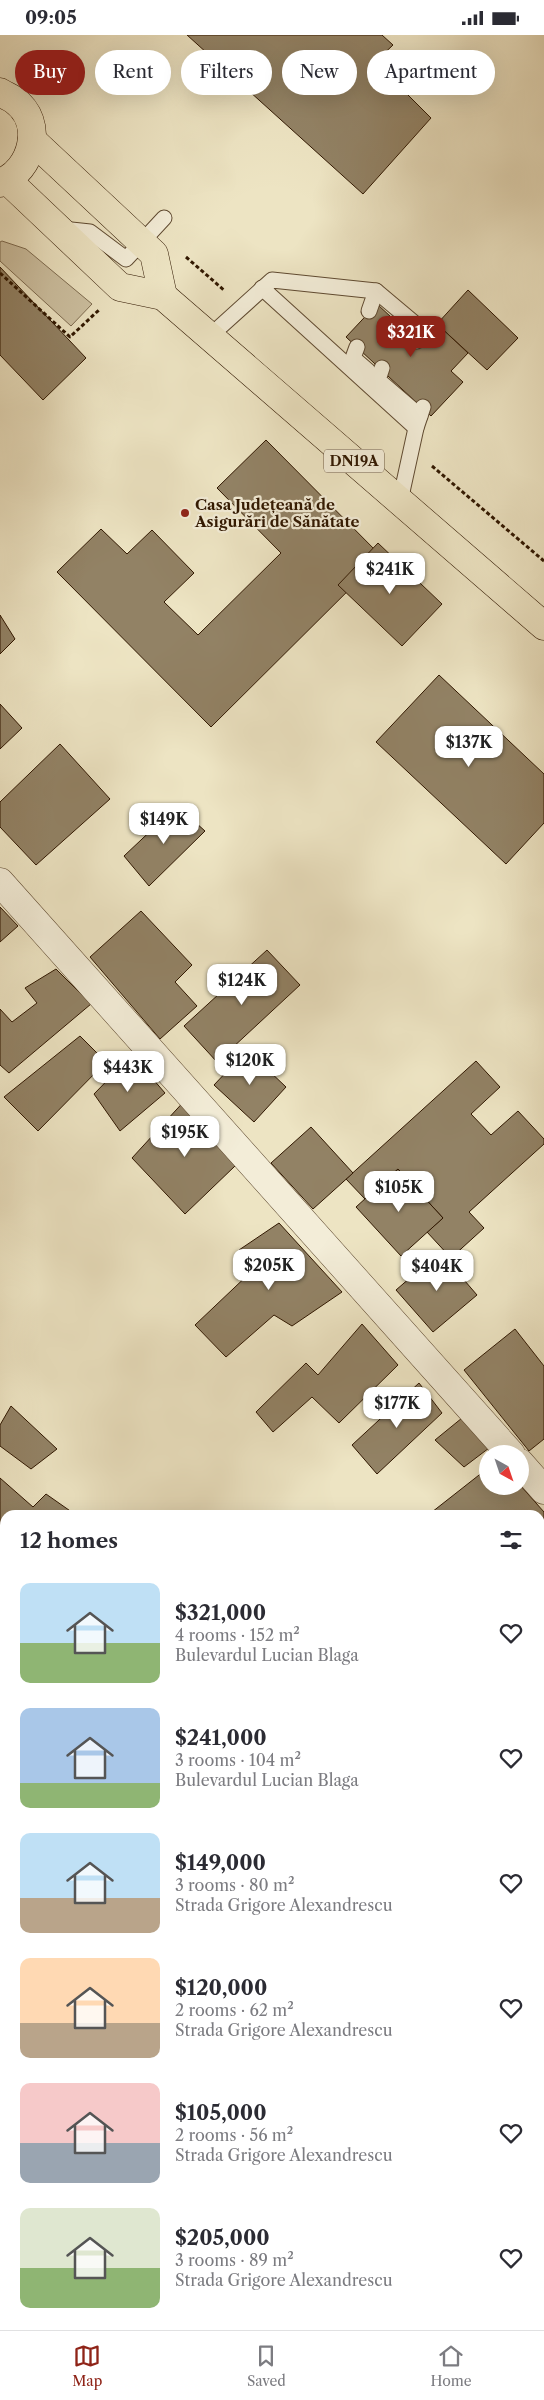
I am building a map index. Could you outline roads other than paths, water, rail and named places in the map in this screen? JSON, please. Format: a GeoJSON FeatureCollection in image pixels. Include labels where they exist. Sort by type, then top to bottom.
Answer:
{"type":"FeatureCollection","features":[{"type":"Feature","properties":{"kind":"main road"},"geometry":{"type":"LineString","coordinates":[[0,92],[15,100],[26,113],[32,140],[28,157],[19,171],[3,181]]}},
{"type":"Feature","properties":{"kind":"main road"},"geometry":{"type":"LineString","coordinates":[[32,140],[154,254],[163,296]]}},
{"type":"Feature","properties":{"kind":"main road","name":"DN19A"},"geometry":{"type":"LineString","coordinates":[[3,181],[120,287],[163,296],[544,626]]}},
{"type":"Feature","properties":{"kind":"street"},"geometry":{"type":"LineString","coordinates":[[0,882],[503,1445]]}},
{"type":"Feature","properties":{"kind":"street"},"geometry":{"type":"LineString","coordinates":[[529,1473],[544,1490]]}},
{"type":"Feature","properties":{"kind":"lane"},"geometry":{"type":"LineString","coordinates":[[57,229],[90,232],[126,259],[164,219]]}},
{"type":"Feature","properties":{"kind":"lane"},"geometry":{"type":"LineString","coordinates":[[210,336],[272,280],[376,291],[396,314],[422,335]]}},
{"type":"Feature","properties":{"kind":"lane"},"geometry":{"type":"LineString","coordinates":[[262,288],[420,417]]}},
{"type":"Feature","properties":{"kind":"lane"},"geometry":{"type":"LineString","coordinates":[[369,311],[376,291]]}},
{"type":"Feature","properties":{"kind":"lane"},"geometry":{"type":"LineString","coordinates":[[357,347],[354,359],[380,374],[404,396],[420,417]]}},
{"type":"Feature","properties":{"kind":"lane"},"geometry":{"type":"LineString","coordinates":[[400,501],[420,417]]}},
{"type":"Feature","properties":{"kind":"place","name":"Casa Județeană de Asigurări de Sănătate"},"geometry":{"type":"Point","coordinates":[185,513]}}]}
